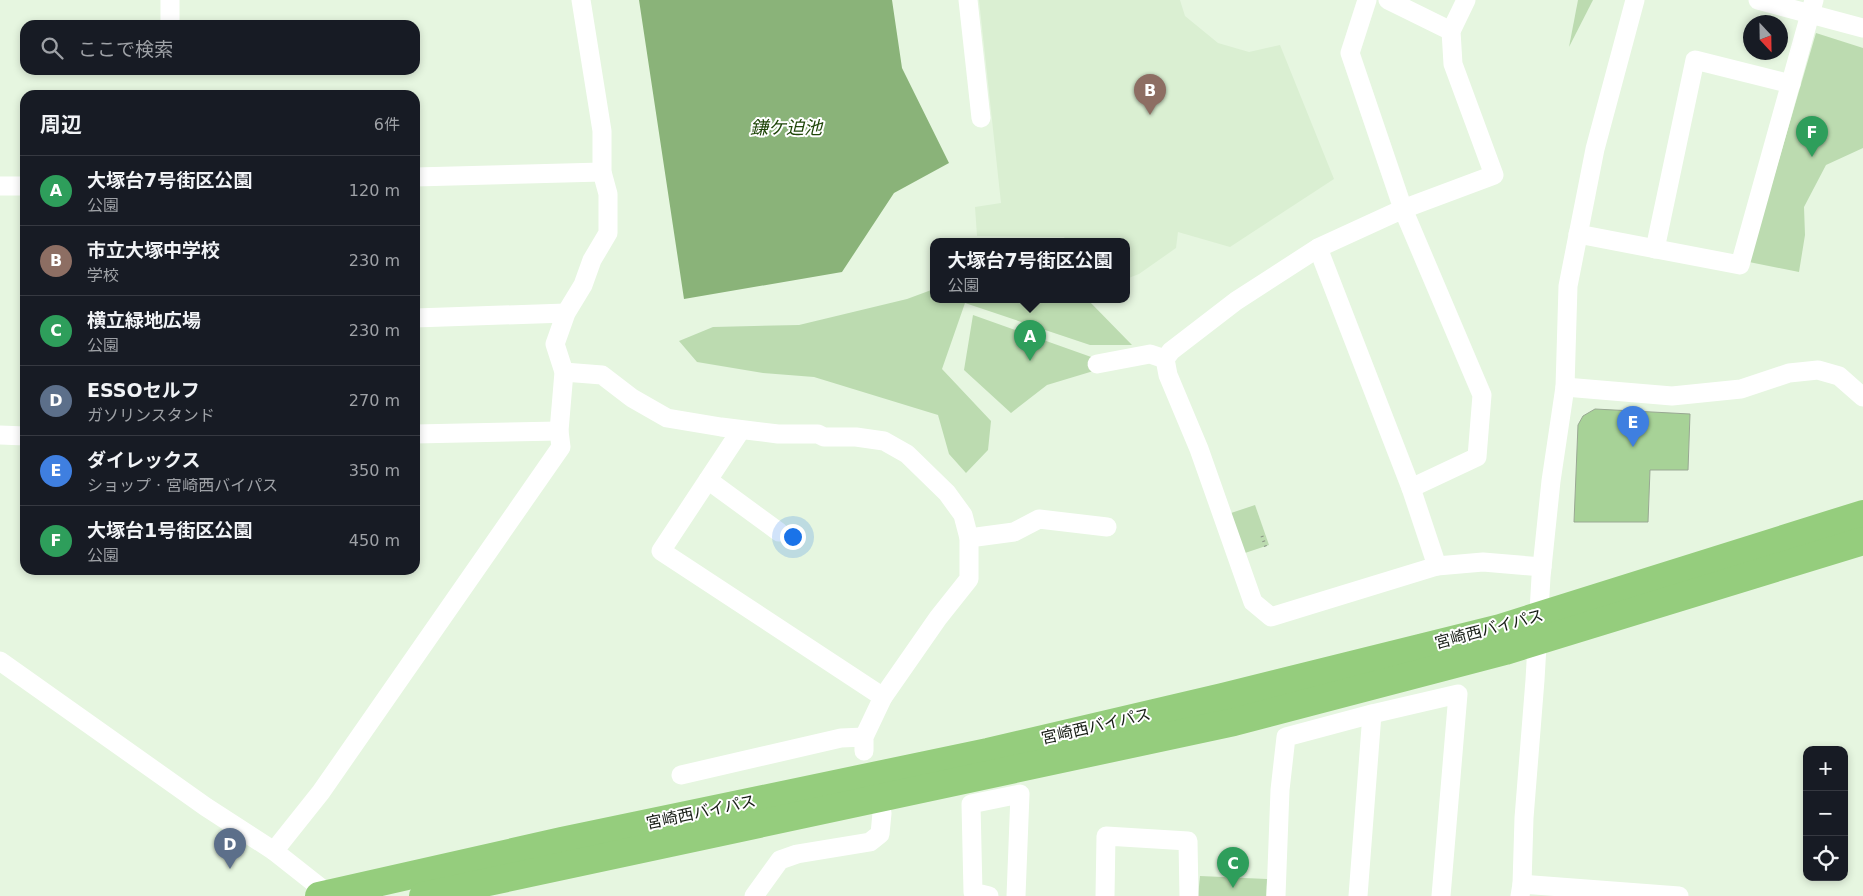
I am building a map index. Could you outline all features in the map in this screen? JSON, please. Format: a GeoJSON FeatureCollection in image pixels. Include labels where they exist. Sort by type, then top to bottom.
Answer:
{"type":"FeatureCollection","features":[{"type":"Feature","properties":{"kind":"highway","name":"宮崎西バイパス"},"geometry":{"type":"LineString","coordinates":[[326,895],[571,839],[988,752],[1252,690],[1500,628],[1863,514]]}},
{"type":"Feature","properties":{"kind":"highway","name":"宮崎西バイパス"},"geometry":{"type":"LineString","coordinates":[[428,895],[1234,722],[1505,651],[1863,541]]}},
{"type":"Feature","properties":{"kind":"street"},"geometry":{"type":"LineString","coordinates":[[170,0],[170,20]]}},
{"type":"Feature","properties":{"kind":"street"},"geometry":{"type":"LineString","coordinates":[[274,851],[321,792],[561,446],[559,431],[564,372],[555,344],[566,313],[583,285],[592,260],[608,233],[608,194],[602,172],[602,131],[581,0]]}},
{"type":"Feature","properties":{"kind":"street"},"geometry":{"type":"LineString","coordinates":[[968,0],[981,118]]}},
{"type":"Feature","properties":{"kind":"street"},"geometry":{"type":"LineString","coordinates":[[1367,0],[1350,53],[1403,209],[1482,395],[1477,457],[1412,488]]}},
{"type":"Feature","properties":{"kind":"street"},"geometry":{"type":"LineString","coordinates":[[1388,0],[1451,31]]}},
{"type":"Feature","properties":{"kind":"street"},"geometry":{"type":"LineString","coordinates":[[1466,0],[1451,31],[1453,64],[1494,175],[1403,209],[1318,248],[1236,301],[1171,351],[1165,359],[1168,374],[1199,449],[1253,602],[1271,617],[1437,566],[1483,562],[1542,572]]}},
{"type":"Feature","properties":{"kind":"street"},"geometry":{"type":"LineString","coordinates":[[1635,0],[1595,149],[1568,286],[1565,387],[1551,481],[1542,572],[1524,818],[1521,890],[1680,896]]}},
{"type":"Feature","properties":{"kind":"street"},"geometry":{"type":"LineString","coordinates":[[1758,0],[1812,7],[1863,28]]}},
{"type":"Feature","properties":{"kind":"street"},"geometry":{"type":"LineString","coordinates":[[1578,234],[1740,266],[1812,7]]}},
{"type":"Feature","properties":{"kind":"street"},"geometry":{"type":"LineString","coordinates":[[1655,249],[1695,60],[1791,84]]}},
{"type":"Feature","properties":{"kind":"street"},"geometry":{"type":"LineString","coordinates":[[420,177],[602,172]]}},
{"type":"Feature","properties":{"kind":"street"},"geometry":{"type":"LineString","coordinates":[[0,186],[20,186]]}},
{"type":"Feature","properties":{"kind":"street"},"geometry":{"type":"LineString","coordinates":[[1318,248],[1412,488],[1437,566]]}},
{"type":"Feature","properties":{"kind":"street"},"geometry":{"type":"LineString","coordinates":[[420,318],[566,313]]}},
{"type":"Feature","properties":{"kind":"street"},"geometry":{"type":"LineString","coordinates":[[1097,364],[1150,354],[1165,359]]}},
{"type":"Feature","properties":{"kind":"street"},"geometry":{"type":"LineString","coordinates":[[1565,387],[1672,396],[1741,389],[1788,373],[1818,370],[1838,376],[1863,397]]}},
{"type":"Feature","properties":{"kind":"street"},"geometry":{"type":"LineString","coordinates":[[564,372],[602,374],[632,398],[667,418],[778,434],[818,434],[824,437],[856,437],[884,441],[907,454],[947,493],[963,515],[969,538],[969,579],[946,606],[883,697],[864,744],[841,738],[681,775]]}},
{"type":"Feature","properties":{"kind":"street"},"geometry":{"type":"LineString","coordinates":[[741,430],[661,551],[883,697]]}},
{"type":"Feature","properties":{"kind":"street"},"geometry":{"type":"LineString","coordinates":[[420,434],[559,431]]}},
{"type":"Feature","properties":{"kind":"street"},"geometry":{"type":"LineString","coordinates":[[0,435],[20,436]]}},
{"type":"Feature","properties":{"kind":"street"},"geometry":{"type":"LineString","coordinates":[[708,480],[779,532]]}},
{"type":"Feature","properties":{"kind":"street"},"geometry":{"type":"LineString","coordinates":[[969,538],[1014,532],[1039,519],[1107,527]]}},
{"type":"Feature","properties":{"kind":"street"},"geometry":{"type":"LineString","coordinates":[[0,661],[206,807],[274,851],[326,895]]}},
{"type":"Feature","properties":{"kind":"street"},"geometry":{"type":"LineString","coordinates":[[1276,896],[1280,790],[1286,737],[1458,694],[1441,896]]}},
{"type":"Feature","properties":{"kind":"street"},"geometry":{"type":"LineString","coordinates":[[1358,896],[1372,714]]}},
{"type":"Feature","properties":{"kind":"street"},"geometry":{"type":"LineString","coordinates":[[989,896],[973,892],[971,804],[1020,794],[1016,896]]}},
{"type":"Feature","properties":{"kind":"street"},"geometry":{"type":"LineString","coordinates":[[754,896],[780,860],[797,854],[870,842],[880,834],[882,813]]}},
{"type":"Feature","properties":{"kind":"street"},"geometry":{"type":"LineString","coordinates":[[1105,896],[1106,836],[1188,841],[1189,896]]}},
{"type":"Feature","properties":{"kind":"path"},"geometry":{"type":"LineString","coordinates":[[1262,536],[1266,548]]}},
{"type":"Feature","properties":{"kind":"path"},"geometry":{"type":"LineString","coordinates":[[1264,542],[1269,540]]}},
{"type":"Feature","properties":{"kind":"shaded area"},"geometry":{"type":"Polygon","coordinates":[[[979,0],[1180,0],[1185,16],[1218,43],[1249,52],[1280,45],[1334,179],[1230,247],[1178,232],[1176,248],[1139,274],[1130,277],[1130,238],[977,236],[975,207],[1001,203],[979,0]]]}},
{"type":"Feature","properties":{"kind":"shaded area"},"geometry":{"type":"Polygon","coordinates":[[[1578,0],[1593,0],[1569,47],[1578,0]]]}},
{"type":"Feature","properties":{"kind":"shaded area"},"geometry":{"type":"Polygon","coordinates":[[[1816,33],[1863,48],[1863,148],[1826,165],[1804,207],[1805,235],[1799,272],[1749,262],[1816,33]]]}},
{"type":"Feature","properties":{"kind":"shaded area"},"geometry":{"type":"Polygon","coordinates":[[[930,290],[930,303],[965,303],[942,369],[991,421],[988,450],[966,473],[949,454],[938,415],[814,377],[763,373],[697,362],[679,341],[713,327],[799,325],[907,299],[930,290]]]}},
{"type":"Feature","properties":{"kind":"shaded area"},"geometry":{"type":"Polygon","coordinates":[[[965,303],[1091,303],[1132,345],[1090,345],[965,303]]]}},
{"type":"Feature","properties":{"kind":"shaded area"},"geometry":{"type":"Polygon","coordinates":[[[973,315],[1094,358],[1100,369],[1047,385],[1011,413],[964,370],[973,315]]]}},
{"type":"Feature","properties":{"kind":"shaded area"},"geometry":{"type":"Polygon","coordinates":[[[1255,505],[1269,545],[1242,554],[1228,514],[1255,505]]]}},
{"type":"Feature","properties":{"kind":"shaded area"},"geometry":{"type":"Polygon","coordinates":[[[1200,876],[1267,879],[1266,896],[1198,896],[1200,876]]]}},
{"type":"Feature","properties":{"kind":"water","name":"鎌ケ迫池"},"geometry":{"type":"Polygon","coordinates":[[[639,0],[892,0],[902,68],[949,163],[894,193],[842,272],[684,299],[639,0]]]}},
{"type":"Feature","properties":{"kind":"building"},"geometry":{"type":"Polygon","coordinates":[[[1595,409],[1690,414],[1688,470],[1650,470],[1648,522],[1574,522],[1578,425],[1583,416],[1595,409]]]}},
{"type":"Feature","properties":{"kind":"place","name":"市立大塚中学校"},"geometry":{"type":"Point","coordinates":[1150,115]}},
{"type":"Feature","properties":{"kind":"place","name":"大塚台1号街区公園"},"geometry":{"type":"Point","coordinates":[1812,157]}},
{"type":"Feature","properties":{"kind":"place","name":"大塚台7号街区公園"},"geometry":{"type":"Point","coordinates":[1030,361]}},
{"type":"Feature","properties":{"kind":"place","name":"ダイレックス"},"geometry":{"type":"Point","coordinates":[1633,447]}},
{"type":"Feature","properties":{"kind":"place","name":"ESSOセルフ"},"geometry":{"type":"Point","coordinates":[230,869]}},
{"type":"Feature","properties":{"kind":"place","name":"横立緑地広場"},"geometry":{"type":"Point","coordinates":[1233,888]}}]}
